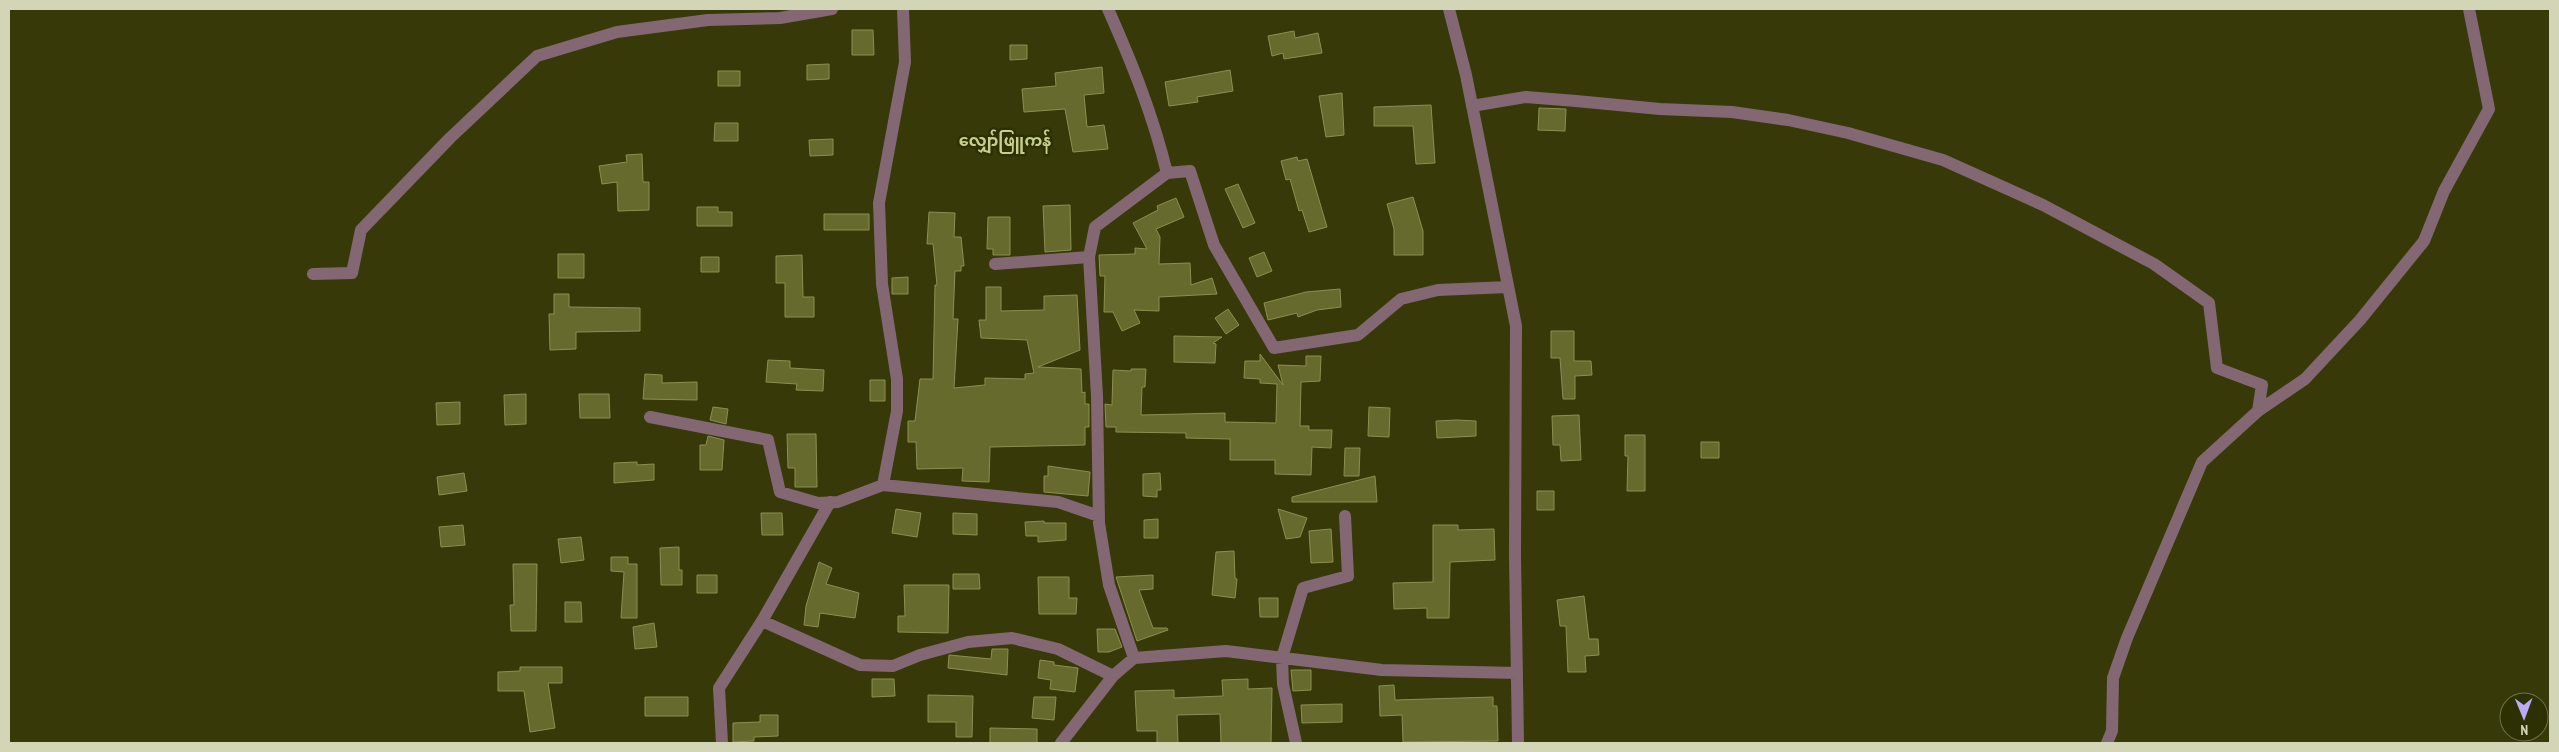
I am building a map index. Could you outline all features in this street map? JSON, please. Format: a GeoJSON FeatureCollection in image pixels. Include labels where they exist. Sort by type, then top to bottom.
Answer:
{"type":"FeatureCollection","features":[{"type":"Feature","properties":{"kind":"street"},"geometry":{"type":"LineString","coordinates":[[314,274],[352,273],[361,230],[450,138],[537,56],[617,32],[708,20],[780,18],[832,9]]}},
{"type":"Feature","properties":{"kind":"street"},"geometry":{"type":"LineString","coordinates":[[883,484],[897,411],[898,379],[882,284],[878,203],[905,62],[904,9]]}},
{"type":"Feature","properties":{"kind":"street"},"geometry":{"type":"LineString","coordinates":[[1108,9],[1136,73],[1157,130],[1167,173]]}},
{"type":"Feature","properties":{"kind":"street"},"geometry":{"type":"LineString","coordinates":[[1449,9],[1472,106],[1516,326],[1518,743]]}},
{"type":"Feature","properties":{"kind":"street"},"geometry":{"type":"LineString","coordinates":[[2107,743],[2112,731],[2114,678],[2127,638],[2202,462],[2258,410],[2305,379],[2360,320],[2424,241],[2444,191],[2489,109],[2468,9]]}},
{"type":"Feature","properties":{"kind":"street"},"geometry":{"type":"LineString","coordinates":[[1472,106],[1526,97],[1660,109],[1732,112],[1788,120],[1848,133],[1943,160],[2043,204],[2154,264],[2209,303],[2217,368],[2262,385],[2258,410]]}},
{"type":"Feature","properties":{"kind":"street"},"geometry":{"type":"LineString","coordinates":[[1134,658],[1109,585],[1099,516],[1096,396],[1089,257],[1095,227],[1167,173],[1190,171],[1214,245],[1274,348],[1358,335],[1402,299],[1438,290],[1508,287]]}},
{"type":"Feature","properties":{"kind":"street"},"geometry":{"type":"LineString","coordinates":[[995,264],[1089,257]]}},
{"type":"Feature","properties":{"kind":"street"},"geometry":{"type":"LineString","coordinates":[[650,417],[768,440],[780,492],[818,503],[838,502],[883,484],[1058,502],[1099,516]]}},
{"type":"Feature","properties":{"kind":"street"},"geometry":{"type":"LineString","coordinates":[[722,743],[719,688],[762,621],[830,502]]}},
{"type":"Feature","properties":{"kind":"street"},"geometry":{"type":"LineString","coordinates":[[1296,743],[1283,684],[1282,658],[1303,588],[1348,576],[1345,516]]}},
{"type":"Feature","properties":{"kind":"street"},"geometry":{"type":"LineString","coordinates":[[762,621],[860,664],[893,666],[920,655],[968,642],[1012,638],[1058,649],[1113,676]]}},
{"type":"Feature","properties":{"kind":"street"},"geometry":{"type":"LineString","coordinates":[[1061,743],[1113,676],[1134,658],[1226,651],[1382,670],[1517,673]]}},
{"type":"Feature","properties":{"kind":"building"},"geometry":{"type":"Polygon","coordinates":[[[852,30],[873,30],[874,55],[852,55],[852,30]]]}},
{"type":"Feature","properties":{"kind":"building"},"geometry":{"type":"Polygon","coordinates":[[[1294,31],[1295,38],[1318,33],[1322,53],[1284,59],[1283,53],[1272,56],[1268,36],[1294,31]]]}},
{"type":"Feature","properties":{"kind":"building"},"geometry":{"type":"Polygon","coordinates":[[[1010,45],[1027,45],[1027,59],[1010,60],[1010,45]]]}},
{"type":"Feature","properties":{"kind":"building"},"geometry":{"type":"Polygon","coordinates":[[[829,64],[829,79],[807,80],[807,65],[829,64]]]}},
{"type":"Feature","properties":{"kind":"building"},"geometry":{"type":"Polygon","coordinates":[[[1102,67],[1104,93],[1084,95],[1087,127],[1104,125],[1108,149],[1073,152],[1065,109],[1024,112],[1022,89],[1056,86],[1055,73],[1102,67]]]}},
{"type":"Feature","properties":{"kind":"building"},"geometry":{"type":"Polygon","coordinates":[[[1230,70],[1233,91],[1197,97],[1198,102],[1169,106],[1165,82],[1230,70]]]}},
{"type":"Feature","properties":{"kind":"building"},"geometry":{"type":"Polygon","coordinates":[[[718,71],[740,71],[740,86],[718,86],[718,71]]]}},
{"type":"Feature","properties":{"kind":"building"},"geometry":{"type":"Polygon","coordinates":[[[1342,93],[1344,135],[1326,137],[1319,96],[1342,93]]]}},
{"type":"Feature","properties":{"kind":"building"},"geometry":{"type":"Polygon","coordinates":[[[1431,105],[1435,163],[1416,164],[1413,126],[1374,126],[1374,107],[1431,105]]]}},
{"type":"Feature","properties":{"kind":"building"},"geometry":{"type":"Polygon","coordinates":[[[1539,108],[1566,109],[1565,131],[1538,130],[1539,108]]]}},
{"type":"Feature","properties":{"kind":"building"},"geometry":{"type":"Polygon","coordinates":[[[715,123],[738,123],[738,141],[714,141],[715,123]]]}},
{"type":"Feature","properties":{"kind":"building"},"geometry":{"type":"Polygon","coordinates":[[[833,139],[833,155],[810,156],[809,140],[833,139]]]}},
{"type":"Feature","properties":{"kind":"building"},"geometry":{"type":"Polygon","coordinates":[[[642,154],[643,182],[649,182],[649,210],[618,211],[617,182],[602,184],[599,166],[627,162],[626,155],[642,154]]]}},
{"type":"Feature","properties":{"kind":"building"},"geometry":{"type":"Polygon","coordinates":[[[1297,157],[1298,161],[1307,159],[1327,227],[1309,232],[1302,210],[1299,211],[1290,179],[1286,180],[1281,161],[1297,157]]]}},
{"type":"Feature","properties":{"kind":"building"},"geometry":{"type":"Polygon","coordinates":[[[1238,184],[1255,223],[1243,228],[1225,189],[1238,184]]]}},
{"type":"Feature","properties":{"kind":"building"},"geometry":{"type":"Polygon","coordinates":[[[1413,197],[1423,231],[1423,255],[1394,255],[1394,229],[1387,204],[1413,197]]]}},
{"type":"Feature","properties":{"kind":"building"},"geometry":{"type":"Polygon","coordinates":[[[1176,198],[1184,217],[1156,229],[1160,237],[1159,264],[1190,263],[1191,285],[1212,278],[1217,294],[1159,297],[1159,311],[1134,310],[1140,323],[1122,331],[1113,312],[1104,312],[1105,276],[1100,276],[1099,255],[1135,254],[1135,248],[1147,249],[1133,223],[1158,210],[1157,206],[1176,198]]]}},
{"type":"Feature","properties":{"kind":"building"},"geometry":{"type":"Polygon","coordinates":[[[1070,205],[1071,250],[1045,252],[1043,206],[1070,205]]]}},
{"type":"Feature","properties":{"kind":"building"},"geometry":{"type":"Polygon","coordinates":[[[697,207],[718,207],[718,212],[732,212],[732,226],[697,226],[697,207]]]}},
{"type":"Feature","properties":{"kind":"building"},"geometry":{"type":"Polygon","coordinates":[[[929,212],[955,213],[954,237],[961,237],[964,266],[961,266],[961,271],[955,271],[953,319],[958,319],[954,388],[985,385],[985,378],[1025,379],[1025,374],[1034,373],[1027,340],[981,338],[979,320],[986,320],[986,287],[1001,287],[1001,311],[1044,310],[1044,296],[1077,295],[1080,350],[1038,367],[1081,369],[1082,393],[1085,392],[1085,404],[1089,404],[1089,427],[1085,427],[1085,445],[990,447],[989,482],[962,481],[963,468],[917,469],[916,442],[908,442],[908,421],[915,421],[920,379],[933,379],[935,285],[937,285],[933,244],[927,244],[929,212]]]}},
{"type":"Feature","properties":{"kind":"building"},"geometry":{"type":"Polygon","coordinates":[[[824,214],[869,214],[869,230],[824,230],[824,214]]]}},
{"type":"Feature","properties":{"kind":"building"},"geometry":{"type":"Polygon","coordinates":[[[988,217],[1010,217],[1010,255],[993,255],[993,249],[987,249],[988,217]]]}},
{"type":"Feature","properties":{"kind":"building"},"geometry":{"type":"Polygon","coordinates":[[[1264,252],[1272,271],[1257,277],[1249,258],[1264,252]]]}},
{"type":"Feature","properties":{"kind":"building"},"geometry":{"type":"Polygon","coordinates":[[[558,254],[584,254],[584,278],[558,278],[558,254]]]}},
{"type":"Feature","properties":{"kind":"building"},"geometry":{"type":"Polygon","coordinates":[[[802,255],[803,297],[814,297],[814,317],[785,317],[785,283],[776,283],[776,256],[802,255]]]}},
{"type":"Feature","properties":{"kind":"building"},"geometry":{"type":"Polygon","coordinates":[[[701,257],[719,257],[719,272],[701,272],[701,257]]]}},
{"type":"Feature","properties":{"kind":"building"},"geometry":{"type":"Polygon","coordinates":[[[908,277],[908,294],[892,294],[892,278],[908,277]]]}},
{"type":"Feature","properties":{"kind":"building"},"geometry":{"type":"Polygon","coordinates":[[[1340,289],[1341,307],[1317,310],[1298,317],[1297,313],[1268,320],[1264,303],[1306,292],[1340,289]]]}},
{"type":"Feature","properties":{"kind":"building"},"geometry":{"type":"Polygon","coordinates":[[[554,294],[569,294],[569,307],[640,308],[640,331],[576,332],[576,349],[550,350],[549,314],[554,314],[554,294]]]}},
{"type":"Feature","properties":{"kind":"building"},"geometry":{"type":"Polygon","coordinates":[[[1228,309],[1239,325],[1226,334],[1215,318],[1228,309]]]}},
{"type":"Feature","properties":{"kind":"building"},"geometry":{"type":"Polygon","coordinates":[[[1551,331],[1574,331],[1574,361],[1591,361],[1592,375],[1575,376],[1575,399],[1563,399],[1560,358],[1551,358],[1551,331]]]}},
{"type":"Feature","properties":{"kind":"building"},"geometry":{"type":"Polygon","coordinates":[[[1174,336],[1222,337],[1213,343],[1216,344],[1215,363],[1174,362],[1174,336]]]}},
{"type":"Feature","properties":{"kind":"building"},"geometry":{"type":"Polygon","coordinates":[[[1260,354],[1283,385],[1278,365],[1306,366],[1306,356],[1321,356],[1320,381],[1301,382],[1300,426],[1309,426],[1309,430],[1332,430],[1331,448],[1312,447],[1311,475],[1275,474],[1275,460],[1230,460],[1230,439],[1186,438],[1186,433],[1116,432],[1116,427],[1106,427],[1105,404],[1112,405],[1113,370],[1131,371],[1131,369],[1146,369],[1145,387],[1142,387],[1141,415],[1225,413],[1225,422],[1276,423],[1277,384],[1260,383],[1260,379],[1244,378],[1245,361],[1260,361],[1260,354]]]}},
{"type":"Feature","properties":{"kind":"building"},"geometry":{"type":"Polygon","coordinates":[[[768,360],[790,361],[790,368],[824,370],[823,391],[796,390],[797,384],[766,382],[768,360]]]}},
{"type":"Feature","properties":{"kind":"building"},"geometry":{"type":"Polygon","coordinates":[[[645,374],[662,375],[662,383],[697,382],[697,400],[643,399],[645,374]]]}},
{"type":"Feature","properties":{"kind":"building"},"geometry":{"type":"Polygon","coordinates":[[[870,380],[885,380],[885,401],[870,401],[870,380]]]}},
{"type":"Feature","properties":{"kind":"building"},"geometry":{"type":"Polygon","coordinates":[[[526,394],[526,424],[505,425],[504,395],[526,394]]]}},
{"type":"Feature","properties":{"kind":"building"},"geometry":{"type":"Polygon","coordinates":[[[579,394],[609,394],[610,418],[580,418],[579,394]]]}},
{"type":"Feature","properties":{"kind":"building"},"geometry":{"type":"Polygon","coordinates":[[[460,402],[460,424],[437,425],[436,403],[460,402]]]}},
{"type":"Feature","properties":{"kind":"building"},"geometry":{"type":"Polygon","coordinates":[[[713,407],[728,409],[726,424],[710,420],[713,407]]]}},
{"type":"Feature","properties":{"kind":"building"},"geometry":{"type":"Polygon","coordinates":[[[1369,407],[1390,408],[1389,437],[1368,436],[1369,407]]]}},
{"type":"Feature","properties":{"kind":"building"},"geometry":{"type":"Polygon","coordinates":[[[1579,415],[1581,460],[1561,461],[1560,445],[1553,445],[1552,416],[1579,415]]]}},
{"type":"Feature","properties":{"kind":"building"},"geometry":{"type":"Polygon","coordinates":[[[1436,421],[1476,421],[1476,436],[1437,438],[1436,421]]]}},
{"type":"Feature","properties":{"kind":"building"},"geometry":{"type":"Polygon","coordinates":[[[787,434],[816,434],[817,487],[795,487],[795,468],[788,468],[787,434]]]}},
{"type":"Feature","properties":{"kind":"building"},"geometry":{"type":"Polygon","coordinates":[[[1625,435],[1645,435],[1645,491],[1627,491],[1628,456],[1625,456],[1625,435]]]}},
{"type":"Feature","properties":{"kind":"building"},"geometry":{"type":"Polygon","coordinates":[[[708,436],[724,440],[722,470],[700,470],[700,445],[706,445],[708,436]]]}},
{"type":"Feature","properties":{"kind":"building"},"geometry":{"type":"Polygon","coordinates":[[[1701,442],[1719,442],[1719,458],[1701,458],[1701,442]]]}},
{"type":"Feature","properties":{"kind":"building"},"geometry":{"type":"Polygon","coordinates":[[[1345,448],[1360,448],[1359,476],[1344,476],[1345,448]]]}},
{"type":"Feature","properties":{"kind":"building"},"geometry":{"type":"Polygon","coordinates":[[[637,462],[637,465],[654,464],[654,480],[614,483],[614,463],[637,462]]]}},
{"type":"Feature","properties":{"kind":"building"},"geometry":{"type":"Polygon","coordinates":[[[1048,466],[1090,472],[1088,496],[1044,492],[1044,476],[1048,476],[1048,466]]]}},
{"type":"Feature","properties":{"kind":"building"},"geometry":{"type":"Polygon","coordinates":[[[464,473],[467,491],[439,495],[437,477],[464,473]]]}},
{"type":"Feature","properties":{"kind":"building"},"geometry":{"type":"Polygon","coordinates":[[[1160,473],[1161,490],[1157,490],[1157,497],[1143,496],[1143,474],[1160,473]]]}},
{"type":"Feature","properties":{"kind":"building"},"geometry":{"type":"Polygon","coordinates":[[[1375,476],[1377,502],[1292,502],[1292,497],[1375,476]]]}},
{"type":"Feature","properties":{"kind":"building"},"geometry":{"type":"Polygon","coordinates":[[[1537,491],[1554,491],[1554,510],[1537,510],[1537,491]]]}},
{"type":"Feature","properties":{"kind":"building"},"geometry":{"type":"Polygon","coordinates":[[[896,509],[921,513],[917,537],[892,533],[896,509]]]}},
{"type":"Feature","properties":{"kind":"building"},"geometry":{"type":"Polygon","coordinates":[[[1278,509],[1307,518],[1300,537],[1286,539],[1278,509]]]}},
{"type":"Feature","properties":{"kind":"building"},"geometry":{"type":"Polygon","coordinates":[[[761,513],[782,513],[783,535],[762,535],[761,513]]]}},
{"type":"Feature","properties":{"kind":"building"},"geometry":{"type":"Polygon","coordinates":[[[953,513],[977,514],[977,535],[953,534],[953,513]]]}},
{"type":"Feature","properties":{"kind":"building"},"geometry":{"type":"Polygon","coordinates":[[[1158,519],[1158,538],[1144,538],[1144,520],[1158,519]]]}},
{"type":"Feature","properties":{"kind":"building"},"geometry":{"type":"Polygon","coordinates":[[[1044,521],[1044,523],[1066,523],[1066,540],[1038,542],[1038,536],[1026,536],[1025,522],[1044,521]]]}},
{"type":"Feature","properties":{"kind":"building"},"geometry":{"type":"Polygon","coordinates":[[[463,525],[465,545],[441,547],[439,527],[463,525]]]}},
{"type":"Feature","properties":{"kind":"building"},"geometry":{"type":"Polygon","coordinates":[[[1433,525],[1458,525],[1458,530],[1494,529],[1495,560],[1450,562],[1449,618],[1427,618],[1427,608],[1394,609],[1393,583],[1433,582],[1433,525]]]}},
{"type":"Feature","properties":{"kind":"building"},"geometry":{"type":"Polygon","coordinates":[[[1331,529],[1333,562],[1311,563],[1309,531],[1331,529]]]}},
{"type":"Feature","properties":{"kind":"building"},"geometry":{"type":"Polygon","coordinates":[[[581,537],[584,560],[561,563],[558,539],[581,537]]]}},
{"type":"Feature","properties":{"kind":"building"},"geometry":{"type":"Polygon","coordinates":[[[679,547],[679,570],[682,570],[682,585],[661,585],[660,548],[679,547]]]}},
{"type":"Feature","properties":{"kind":"building"},"geometry":{"type":"Polygon","coordinates":[[[1234,551],[1235,578],[1237,579],[1235,598],[1212,595],[1216,552],[1234,551]]]}},
{"type":"Feature","properties":{"kind":"building"},"geometry":{"type":"Polygon","coordinates":[[[611,557],[628,557],[628,564],[637,564],[637,618],[621,618],[624,572],[611,571],[611,557]]]}},
{"type":"Feature","properties":{"kind":"building"},"geometry":{"type":"Polygon","coordinates":[[[819,562],[832,568],[826,584],[859,593],[855,618],[820,613],[818,627],[804,625],[806,606],[819,562]]]}},
{"type":"Feature","properties":{"kind":"building"},"geometry":{"type":"Polygon","coordinates":[[[513,564],[537,564],[536,631],[511,631],[510,605],[514,605],[513,564]]]}},
{"type":"Feature","properties":{"kind":"building"},"geometry":{"type":"Polygon","coordinates":[[[953,574],[979,574],[980,589],[953,589],[953,574]]]}},
{"type":"Feature","properties":{"kind":"building"},"geometry":{"type":"Polygon","coordinates":[[[697,575],[717,575],[717,593],[697,593],[697,575]]]}},
{"type":"Feature","properties":{"kind":"building"},"geometry":{"type":"Polygon","coordinates":[[[1153,575],[1153,589],[1139,590],[1153,628],[1167,628],[1168,630],[1137,641],[1116,577],[1153,575]]]}},
{"type":"Feature","properties":{"kind":"building"},"geometry":{"type":"Polygon","coordinates":[[[1038,577],[1069,577],[1069,598],[1077,598],[1076,614],[1039,614],[1038,577]]]}},
{"type":"Feature","properties":{"kind":"building"},"geometry":{"type":"Polygon","coordinates":[[[904,585],[949,585],[948,633],[898,632],[898,616],[905,616],[904,585]]]}},
{"type":"Feature","properties":{"kind":"building"},"geometry":{"type":"Polygon","coordinates":[[[1584,596],[1589,639],[1598,639],[1599,655],[1585,656],[1586,672],[1568,672],[1566,626],[1560,626],[1557,600],[1584,596]]]}},
{"type":"Feature","properties":{"kind":"building"},"geometry":{"type":"Polygon","coordinates":[[[1259,598],[1278,598],[1278,617],[1260,617],[1259,598]]]}},
{"type":"Feature","properties":{"kind":"building"},"geometry":{"type":"Polygon","coordinates":[[[565,602],[581,602],[582,622],[565,622],[565,602]]]}},
{"type":"Feature","properties":{"kind":"building"},"geometry":{"type":"Polygon","coordinates":[[[654,623],[657,647],[635,649],[633,627],[654,623]]]}},
{"type":"Feature","properties":{"kind":"building"},"geometry":{"type":"Polygon","coordinates":[[[1097,629],[1115,629],[1122,647],[1109,652],[1098,652],[1097,629]]]}},
{"type":"Feature","properties":{"kind":"building"},"geometry":{"type":"Polygon","coordinates":[[[992,649],[1008,649],[1007,675],[948,668],[949,655],[991,659],[992,649]]]}},
{"type":"Feature","properties":{"kind":"building"},"geometry":{"type":"Polygon","coordinates":[[[1040,660],[1054,662],[1054,665],[1078,668],[1075,692],[1050,689],[1051,680],[1038,678],[1040,660]]]}},
{"type":"Feature","properties":{"kind":"building"},"geometry":{"type":"Polygon","coordinates":[[[520,667],[562,667],[562,683],[548,683],[555,728],[530,732],[524,691],[498,691],[498,672],[520,671],[520,667]]]}},
{"type":"Feature","properties":{"kind":"building"},"geometry":{"type":"Polygon","coordinates":[[[1291,670],[1311,670],[1311,690],[1293,691],[1291,670]]]}},
{"type":"Feature","properties":{"kind":"building"},"geometry":{"type":"Polygon","coordinates":[[[872,679],[894,679],[895,696],[872,697],[872,679]]]}},
{"type":"Feature","properties":{"kind":"building"},"geometry":{"type":"Polygon","coordinates":[[[1248,679],[1248,689],[1272,688],[1271,743],[1221,743],[1220,714],[1177,715],[1178,743],[1157,743],[1157,731],[1137,731],[1135,691],[1174,690],[1174,698],[1223,696],[1222,680],[1248,679]]]}},
{"type":"Feature","properties":{"kind":"building"},"geometry":{"type":"Polygon","coordinates":[[[1394,685],[1395,700],[1493,697],[1493,706],[1497,706],[1498,741],[1403,742],[1402,715],[1380,716],[1379,686],[1394,685]]]}},
{"type":"Feature","properties":{"kind":"building"},"geometry":{"type":"Polygon","coordinates":[[[928,695],[973,696],[972,737],[956,737],[956,722],[928,722],[928,695]]]}},
{"type":"Feature","properties":{"kind":"building"},"geometry":{"type":"Polygon","coordinates":[[[645,697],[688,697],[688,716],[645,716],[645,697]]]}},
{"type":"Feature","properties":{"kind":"building"},"geometry":{"type":"Polygon","coordinates":[[[1034,697],[1056,697],[1054,720],[1032,718],[1034,697]]]}},
{"type":"Feature","properties":{"kind":"building"},"geometry":{"type":"Polygon","coordinates":[[[1342,704],[1342,722],[1302,723],[1301,705],[1342,704]]]}},
{"type":"Feature","properties":{"kind":"building"},"geometry":{"type":"Polygon","coordinates":[[[760,715],[778,715],[778,736],[754,737],[754,741],[733,742],[733,723],[760,722],[760,715]]]}},
{"type":"Feature","properties":{"kind":"building"},"geometry":{"type":"Polygon","coordinates":[[[990,728],[1037,729],[1037,743],[990,743],[990,728]]]}},
{"type":"Feature","properties":{"kind":"district","name":"လျှော်ဖြူကန်"},"geometry":{"type":"Point","coordinates":[1005,140]}}]}
